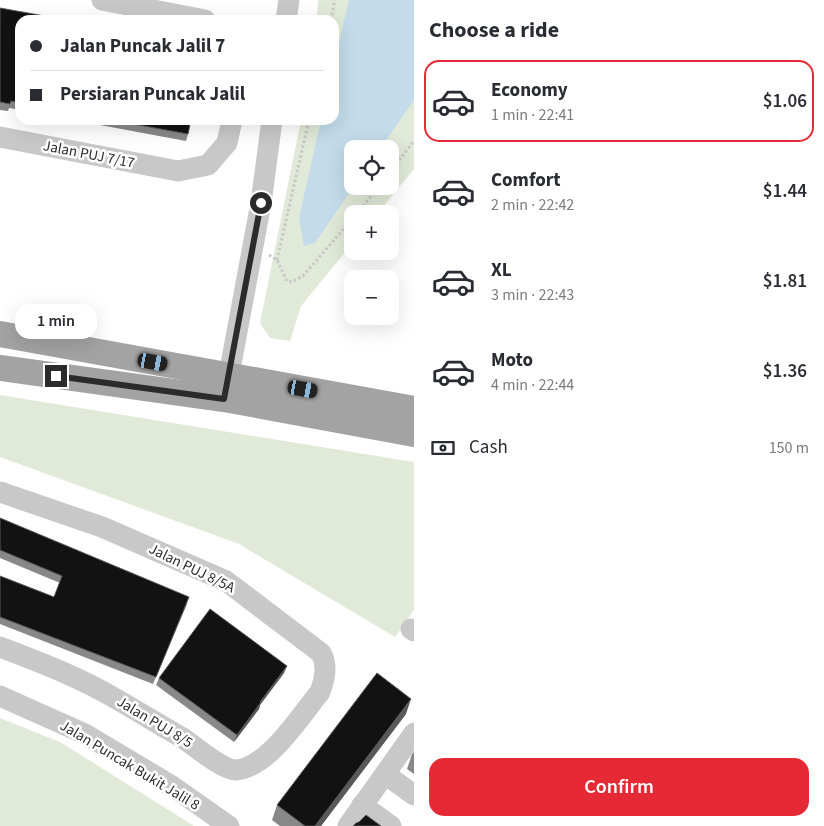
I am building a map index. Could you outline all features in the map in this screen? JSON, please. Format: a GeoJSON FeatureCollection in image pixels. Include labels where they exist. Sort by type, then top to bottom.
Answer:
{"type":"FeatureCollection","features":[{"type":"Feature","properties":{"kind":"main road"},"geometry":{"type":"LineString","coordinates":[[0,334],[226,387],[414,434]]}},
{"type":"Feature","properties":{"kind":"main road"},"geometry":{"type":"LineString","coordinates":[[0,368],[226,387],[414,409]]}},
{"type":"Feature","properties":{"kind":"street"},"geometry":{"type":"LineString","coordinates":[[102,0],[127,2],[183,15]]}},
{"type":"Feature","properties":{"kind":"street"},"geometry":{"type":"LineString","coordinates":[[286,15],[288,0]]}},
{"type":"Feature","properties":{"kind":"street","name":"Jalan PUJ 7/17"},"geometry":{"type":"LineString","coordinates":[[0,137],[178,171],[208,165],[228,143],[231,125]]}},
{"type":"Feature","properties":{"kind":"street"},"geometry":{"type":"LineString","coordinates":[[226,387],[261,203],[271,125]]}},
{"type":"Feature","properties":{"kind":"street","name":"Jalan PUJ 8/5A"},"geometry":{"type":"LineString","coordinates":[[0,492],[102,527],[226,582],[321,654],[325,661],[324,681],[320,692],[294,724]]}},
{"type":"Feature","properties":{"kind":"street","name":"Jalan PUJ 8/5"},"geometry":{"type":"LineString","coordinates":[[0,647],[50,666],[117,699],[192,744],[225,768],[235,770],[257,763],[269,754],[294,724]]}},
{"type":"Feature","properties":{"kind":"street","name":"Jalan Puncak Bukit Jalil 8"},"geometry":{"type":"LineString","coordinates":[[0,696],[85,734],[172,786],[229,826]]}},
{"type":"Feature","properties":{"kind":"street"},"geometry":{"type":"LineString","coordinates":[[348,826],[414,733]]}},
{"type":"Feature","properties":{"kind":"street"},"geometry":{"type":"LineString","coordinates":[[385,774],[414,795]]}},
{"type":"Feature","properties":{"kind":"street"},"geometry":{"type":"LineString","coordinates":[[362,805],[391,826]]}},
{"type":"Feature","properties":{"kind":"path"},"geometry":{"type":"LineString","coordinates":[[332,15],[335,0]]}},
{"type":"Feature","properties":{"kind":"path"},"geometry":{"type":"LineString","coordinates":[[308,125],[277,260],[287,281],[292,282],[304,275],[344,228]]}},
{"type":"Feature","properties":{"kind":"path"},"geometry":{"type":"LineString","coordinates":[[399,160],[414,141]]}},
{"type":"Feature","properties":{"kind":"path"},"geometry":{"type":"LineString","coordinates":[[364,205],[372,195]]}},
{"type":"Feature","properties":{"kind":"green space"},"geometry":{"type":"Polygon","coordinates":[[[318,0],[414,0],[414,169],[399,187],[399,140],[344,140],[344,195],[393,195],[384,205],[344,205],[344,254],[301,306],[290,341],[270,338],[260,323],[300,125],[339,125],[339,15],[317,15],[318,0]]]}},
{"type":"Feature","properties":{"kind":"green space"},"geometry":{"type":"Polygon","coordinates":[[[0,395],[414,462],[414,610],[395,637],[239,544],[0,457],[0,395]]]}},
{"type":"Feature","properties":{"kind":"green space"},"geometry":{"type":"Polygon","coordinates":[[[0,718],[60,742],[194,826],[0,826],[0,718]]]}},
{"type":"Feature","properties":{"kind":"water"},"geometry":{"type":"Polygon","coordinates":[[[349,0],[414,0],[414,100],[386,140],[344,140],[344,195],[348,195],[315,243],[304,246],[299,218],[320,125],[339,125],[339,44],[349,0]]]}},
{"type":"Feature","properties":{"kind":"building"},"geometry":{"type":"Polygon","coordinates":[[[0,8],[39,15],[15,15],[15,102],[11,101],[10,104],[0,102],[0,8]]]}},
{"type":"Feature","properties":{"kind":"building"},"geometry":{"type":"Polygon","coordinates":[[[138,125],[190,125],[188,134],[138,125]]]}},
{"type":"Feature","properties":{"kind":"building"},"geometry":{"type":"Polygon","coordinates":[[[0,518],[189,597],[156,677],[0,617],[0,576],[54,597],[62,576],[0,550],[0,518]]]}},
{"type":"Feature","properties":{"kind":"building"},"geometry":{"type":"Polygon","coordinates":[[[210,609],[287,666],[237,735],[159,678],[210,609]]]}},
{"type":"Feature","properties":{"kind":"building"},"geometry":{"type":"Polygon","coordinates":[[[377,673],[411,699],[315,826],[305,826],[277,805],[377,673]]]}},
{"type":"Feature","properties":{"kind":"building"},"geometry":{"type":"Polygon","coordinates":[[[366,815],[381,826],[353,826],[366,815]]]}},
{"type":"Feature","properties":{"kind":"route"},"geometry":{"type":"LineString","coordinates":[[56,376],[224,399],[261,203]]}}]}
